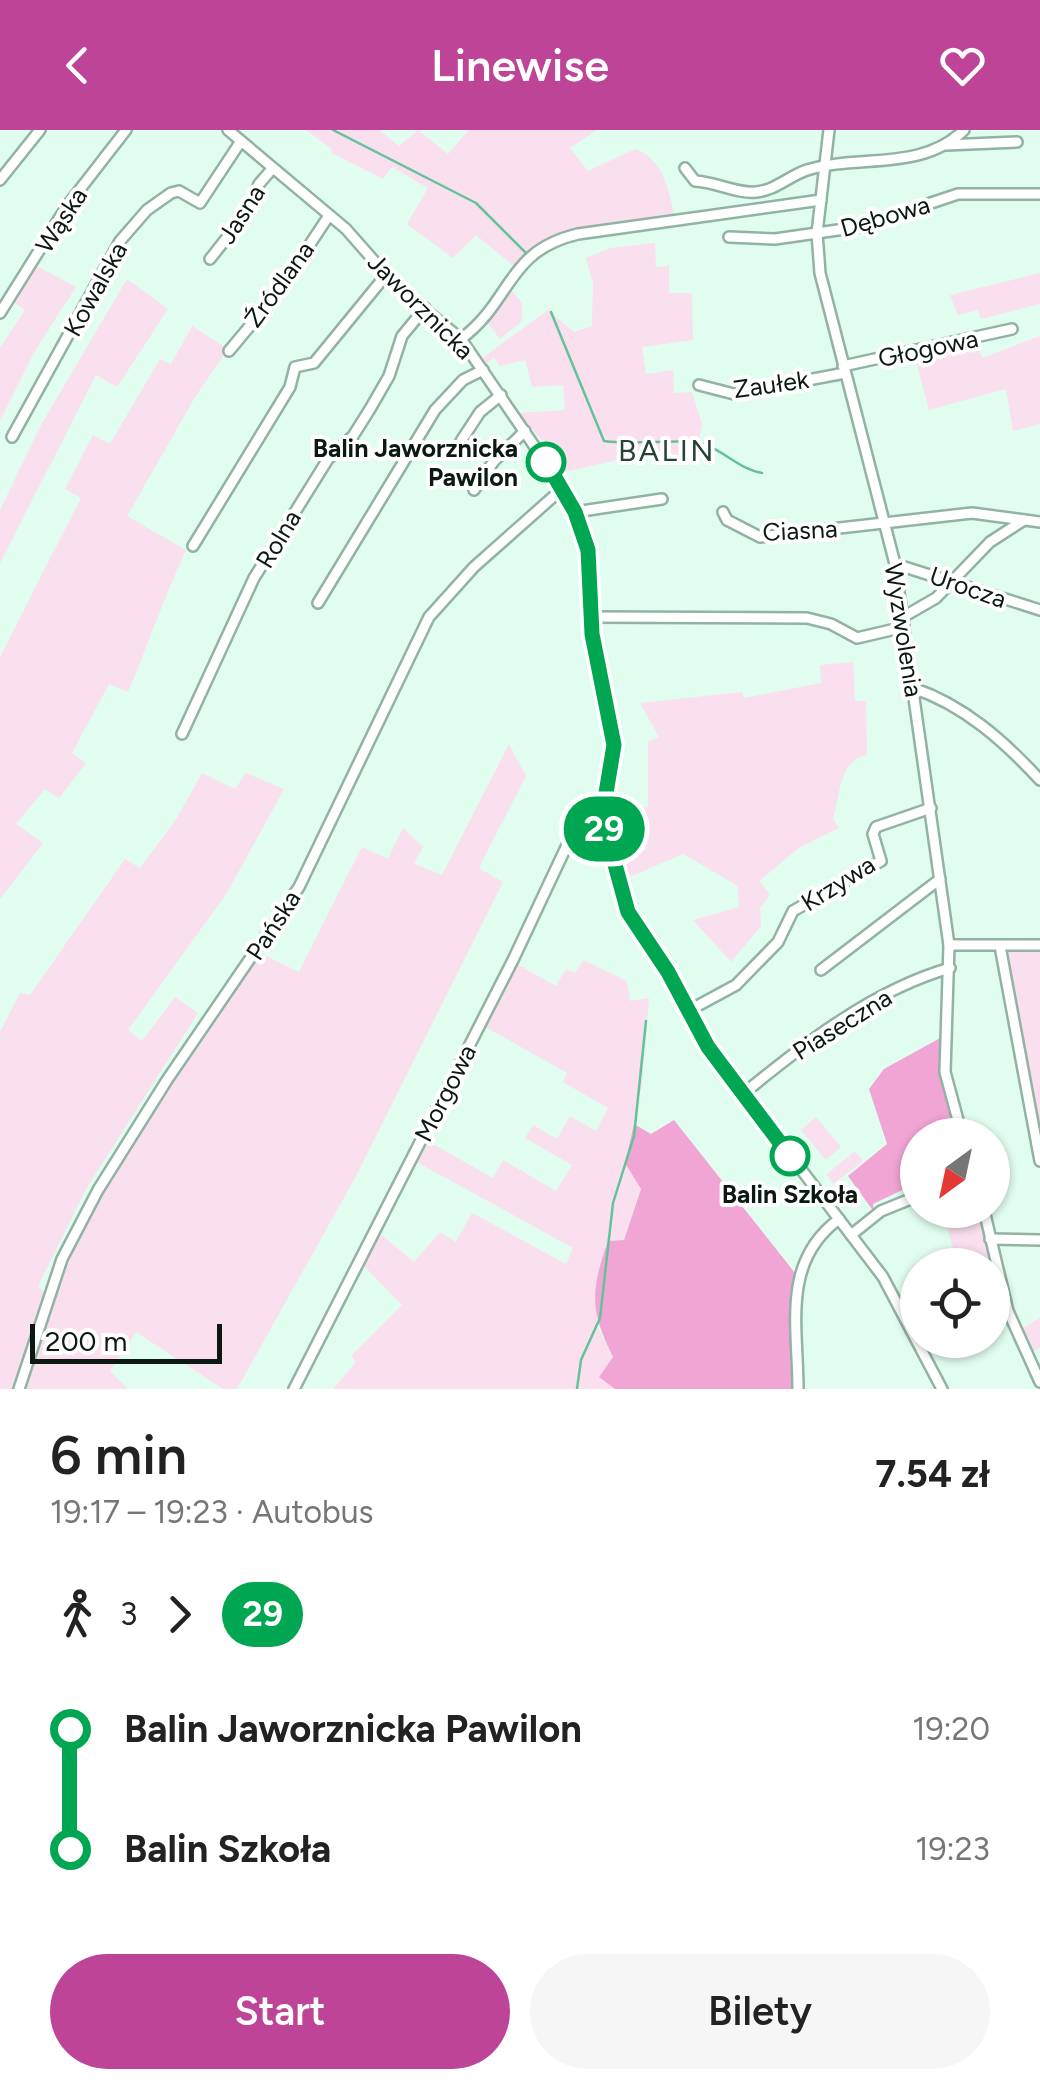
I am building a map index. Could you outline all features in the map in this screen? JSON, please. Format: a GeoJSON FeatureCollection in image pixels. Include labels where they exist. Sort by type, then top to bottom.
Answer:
{"type":"FeatureCollection","features":[{"type":"Feature","properties":{"kind":"street"},"geometry":{"type":"LineString","coordinates":[[0,180],[40,130]]}},
{"type":"Feature","properties":{"kind":"street","name":"Wąska"},"geometry":{"type":"LineString","coordinates":[[0,312],[67,206],[126,130]]}},
{"type":"Feature","properties":{"kind":"street","name":"Jaworznicka"},"geometry":{"type":"LineString","coordinates":[[228,130],[359,241],[386,276],[461,340],[563,488],[589,558],[591,617],[614,745],[603,806],[604,827],[628,912],[668,972],[708,1047],[852,1234]]}},
{"type":"Feature","properties":{"kind":"street","name":"Wyzwolenia"},"geometry":{"type":"LineString","coordinates":[[829,130],[818,233],[820,273],[895,564],[949,945],[944,1072],[957,1118]]}},
{"type":"Feature","properties":{"kind":"street"},"geometry":{"type":"LineString","coordinates":[[946,145],[964,130]]}},
{"type":"Feature","properties":{"kind":"street","name":"Kowalska"},"geometry":{"type":"LineString","coordinates":[[12,437],[129,230],[170,193],[179,191],[200,203],[241,141]]}},
{"type":"Feature","properties":{"kind":"street"},"geometry":{"type":"LineString","coordinates":[[685,168],[691,180],[719,182],[751,192],[777,186],[804,171],[893,161],[946,145],[1017,142]]}},
{"type":"Feature","properties":{"kind":"street","name":"Jasna"},"geometry":{"type":"LineString","coordinates":[[210,259],[248,211],[259,184],[272,169]]}},
{"type":"Feature","properties":{"kind":"street","name":"Dębowa"},"geometry":{"type":"LineString","coordinates":[[729,237],[764,240],[889,220],[958,194],[1040,194]]}},
{"type":"Feature","properties":{"kind":"street"},"geometry":{"type":"LineString","coordinates":[[461,340],[488,317],[528,256],[546,242],[578,234],[821,200]]}},
{"type":"Feature","properties":{"kind":"street","name":"Źródlana"},"geometry":{"type":"LineString","coordinates":[[229,351],[279,291],[328,216]]}},
{"type":"Feature","properties":{"kind":"street"},"geometry":{"type":"LineString","coordinates":[[194,546],[290,387],[295,367],[314,363],[386,276]]}},
{"type":"Feature","properties":{"kind":"street","name":"Rolna"},"geometry":{"type":"LineString","coordinates":[[182,734],[254,578],[328,460],[353,436],[370,410],[388,376],[402,336],[425,308]]}},
{"type":"Feature","properties":{"kind":"street","name":"Głogowa"},"geometry":{"type":"LineString","coordinates":[[844,370],[1012,329]]}},
{"type":"Feature","properties":{"kind":"street"},"geometry":{"type":"LineString","coordinates":[[318,603],[435,410],[462,380],[482,370]]}},
{"type":"Feature","properties":{"kind":"street","name":"Zaułek"},"geometry":{"type":"LineString","coordinates":[[699,385],[734,394],[844,370]]}},
{"type":"Feature","properties":{"kind":"street"},"geometry":{"type":"LineString","coordinates":[[461,441],[480,412],[500,395]]}},
{"type":"Feature","properties":{"kind":"street"},"geometry":{"type":"LineString","coordinates":[[474,490],[494,461],[526,432]]}},
{"type":"Feature","properties":{"kind":"street","name":"Pańska"},"geometry":{"type":"LineString","coordinates":[[19,1389],[62,1259],[98,1190],[166,1080],[300,887],[429,617],[474,567],[563,488]]}},
{"type":"Feature","properties":{"kind":"street"},"geometry":{"type":"LineString","coordinates":[[575,512],[662,499]]}},
{"type":"Feature","properties":{"kind":"street","name":"Ciasna"},"geometry":{"type":"LineString","coordinates":[[723,512],[727,520],[760,536],[972,513],[1040,522]]}},
{"type":"Feature","properties":{"kind":"street"},"geometry":{"type":"LineString","coordinates":[[591,617],[806,618],[830,624],[858,638],[903,622],[952,582],[990,542],[1025,520]]}},
{"type":"Feature","properties":{"kind":"street","name":"Urocza"},"geometry":{"type":"LineString","coordinates":[[895,564],[1040,610]]}},
{"type":"Feature","properties":{"kind":"street"},"geometry":{"type":"LineString","coordinates":[[913,688],[957,709],[994,734],[1040,780]]}},
{"type":"Feature","properties":{"kind":"street","name":"Morgowa"},"geometry":{"type":"LineString","coordinates":[[294,1389],[513,960],[576,826],[603,806]]}},
{"type":"Feature","properties":{"kind":"street","name":"Krzywa"},"geometry":{"type":"LineString","coordinates":[[688,1011],[736,985],[778,942],[794,911],[881,861],[873,834],[876,827],[931,808]]}},
{"type":"Feature","properties":{"kind":"street"},"geometry":{"type":"LineString","coordinates":[[821,970],[940,879]]}},
{"type":"Feature","properties":{"kind":"street"},"geometry":{"type":"LineString","coordinates":[[949,945],[1040,945]]}},
{"type":"Feature","properties":{"kind":"street"},"geometry":{"type":"LineString","coordinates":[[1000,946],[1040,1161]]}},
{"type":"Feature","properties":{"kind":"street","name":"Piaseczna"},"geometry":{"type":"LineString","coordinates":[[743,1094],[796,1051],[860,1010],[950,968]]}},
{"type":"Feature","properties":{"kind":"street"},"geometry":{"type":"LineString","coordinates":[[900,1203],[881,1211],[852,1234],[892,1292],[942,1389]]}},
{"type":"Feature","properties":{"kind":"street"},"geometry":{"type":"LineString","coordinates":[[798,1389],[796,1298],[812,1241],[839,1219]]}},
{"type":"Feature","properties":{"kind":"street"},"geometry":{"type":"LineString","coordinates":[[988,1228],[1008,1312],[1040,1382]]}},
{"type":"Feature","properties":{"kind":"street"},"geometry":{"type":"LineString","coordinates":[[990,1239],[1040,1240]]}},
{"type":"Feature","properties":{"kind":"shaded area"},"geometry":{"type":"Polygon","coordinates":[[[306,130],[379,130],[399,146],[418,130],[448,154],[469,130],[597,130],[570,148],[588,171],[635,149],[645,154],[664,178],[675,219],[567,233],[530,252],[515,267],[476,235],[453,258],[407,224],[428,188],[392,167],[383,179],[331,153],[332,149],[306,130]]]}},
{"type":"Feature","properties":{"kind":"shaded area"},"geometry":{"type":"Polygon","coordinates":[[[655,243],[656,267],[669,266],[669,293],[692,293],[693,340],[642,347],[646,374],[673,370],[674,393],[692,392],[702,424],[696,456],[621,459],[561,473],[551,450],[518,413],[565,410],[563,385],[532,387],[525,360],[500,366],[494,358],[485,364],[481,359],[548,310],[574,332],[592,326],[593,283],[586,258],[610,248],[655,243]]]}},
{"type":"Feature","properties":{"kind":"shaded area"},"geometry":{"type":"Polygon","coordinates":[[[33,264],[76,287],[36,349],[0,421],[0,348],[25,310],[11,300],[33,264]]]}},
{"type":"Feature","properties":{"kind":"shaded area"},"geometry":{"type":"Polygon","coordinates":[[[1040,273],[1040,304],[981,319],[978,310],[958,315],[950,295],[1040,273]]]}},
{"type":"Feature","properties":{"kind":"shaded area"},"geometry":{"type":"Polygon","coordinates":[[[127,279],[168,309],[117,387],[96,375],[0,563],[0,510],[41,425],[127,279]]]}},
{"type":"Feature","properties":{"kind":"shaded area"},"geometry":{"type":"Polygon","coordinates":[[[510,288],[522,303],[522,321],[500,339],[488,323],[510,288]]]}},
{"type":"Feature","properties":{"kind":"shaded area"},"geometry":{"type":"Polygon","coordinates":[[[192,326],[228,349],[195,397],[127,516],[186,550],[128,692],[109,684],[72,753],[86,763],[59,798],[45,789],[16,824],[43,843],[0,899],[0,657],[81,498],[65,489],[93,435],[110,444],[160,359],[171,364],[192,326]]]}},
{"type":"Feature","properties":{"kind":"shaded area"},"geometry":{"type":"Polygon","coordinates":[[[975,335],[982,358],[1040,336],[1040,424],[1013,431],[1006,389],[929,410],[912,347],[975,335]]]}},
{"type":"Feature","properties":{"kind":"shaded area"},"geometry":{"type":"Polygon","coordinates":[[[853,662],[855,701],[866,701],[867,755],[851,764],[842,780],[833,819],[839,828],[799,848],[759,881],[770,895],[760,908],[761,926],[731,962],[693,920],[739,907],[738,886],[683,854],[623,880],[618,861],[646,850],[641,808],[648,807],[648,742],[659,737],[640,703],[742,692],[744,698],[821,683],[820,665],[853,662]]]}},
{"type":"Feature","properties":{"kind":"shaded area"},"geometry":{"type":"Polygon","coordinates":[[[509,744],[526,776],[479,868],[503,882],[355,1178],[237,1389],[223,1389],[136,1332],[110,1371],[128,1389],[0,1389],[0,1032],[20,993],[30,995],[125,859],[140,868],[177,818],[202,773],[235,789],[246,773],[284,789],[227,893],[128,1030],[142,1041],[175,997],[198,1013],[86,1189],[38,1286],[50,1299],[117,1162],[260,953],[299,972],[362,847],[388,859],[403,828],[423,847],[414,864],[442,875],[509,744]]]}},
{"type":"Feature","properties":{"kind":"shaded area"},"geometry":{"type":"Polygon","coordinates":[[[1004,948],[1040,949],[1040,1145],[1010,1026],[1004,948]]]}},
{"type":"Feature","properties":{"kind":"shaded area"},"geometry":{"type":"Polygon","coordinates":[[[583,960],[627,981],[630,1001],[649,998],[642,1084],[625,1163],[641,1188],[596,1324],[613,1357],[611,1383],[615,1389],[333,1389],[356,1362],[351,1356],[402,1305],[362,1264],[378,1232],[414,1262],[440,1232],[456,1242],[472,1213],[566,1264],[573,1248],[413,1160],[424,1139],[493,1178],[503,1160],[556,1191],[572,1165],[525,1138],[533,1125],[557,1139],[570,1116],[596,1131],[608,1108],[563,1082],[567,1073],[482,1025],[515,963],[556,986],[566,969],[575,973],[583,960]]]}},
{"type":"Feature","properties":{"kind":"shaded area"},"geometry":{"type":"Polygon","coordinates":[[[942,1037],[943,1080],[953,1118],[900,1118],[900,1191],[873,1204],[874,1212],[848,1176],[887,1144],[869,1089],[884,1069],[942,1037]]]}},
{"type":"Feature","properties":{"kind":"shaded area"},"geometry":{"type":"Polygon","coordinates":[[[816,1117],[841,1147],[826,1160],[801,1130],[816,1117]]]}},
{"type":"Feature","properties":{"kind":"shaded area"},"geometry":{"type":"Polygon","coordinates":[[[674,1120],[799,1278],[791,1314],[796,1389],[615,1389],[599,1377],[613,1357],[596,1312],[598,1273],[608,1241],[624,1240],[641,1189],[625,1163],[634,1124],[651,1134],[674,1120]]]}},
{"type":"Feature","properties":{"kind":"shaded area"},"geometry":{"type":"Polygon","coordinates":[[[855,1151],[863,1161],[833,1184],[827,1174],[855,1151]]]}},
{"type":"Feature","properties":{"kind":"shaded area"},"geometry":{"type":"Polygon","coordinates":[[[947,1228],[985,1228],[990,1248],[953,1248],[947,1228]]]}},
{"type":"Feature","properties":{"kind":"shaded area"},"geometry":{"type":"Polygon","coordinates":[[[1040,1318],[1040,1347],[1031,1353],[1020,1329],[1040,1318]]]}},
{"type":"Feature","properties":{"kind":"waterway"},"geometry":{"type":"LineString","coordinates":[[333,130],[476,203],[527,254]]}},
{"type":"Feature","properties":{"kind":"waterway"},"geometry":{"type":"LineString","coordinates":[[551,312],[604,441],[701,443],[762,473]]}},
{"type":"Feature","properties":{"kind":"waterway"},"geometry":{"type":"LineString","coordinates":[[577,1389],[581,1360],[600,1318],[613,1203],[634,1136],[646,1021]]}},
{"type":"Feature","properties":{"kind":"bus line","name":"29"},"geometry":{"type":"LineString","coordinates":[[546,462],[563,488],[586,539],[592,634],[614,745],[602,817],[628,912],[668,972],[708,1047],[790,1156]]}},
{"type":"Feature","properties":{"kind":"place","name":"Balin Jaworznicka Pawilon"},"geometry":{"type":"Point","coordinates":[546,462]}},
{"type":"Feature","properties":{"kind":"place","name":"Balin Szkoła"},"geometry":{"type":"Point","coordinates":[790,1156]}},
{"type":"Feature","properties":{"kind":"district","name":"BALIN"},"geometry":{"type":"Point","coordinates":[667,451]}}]}
